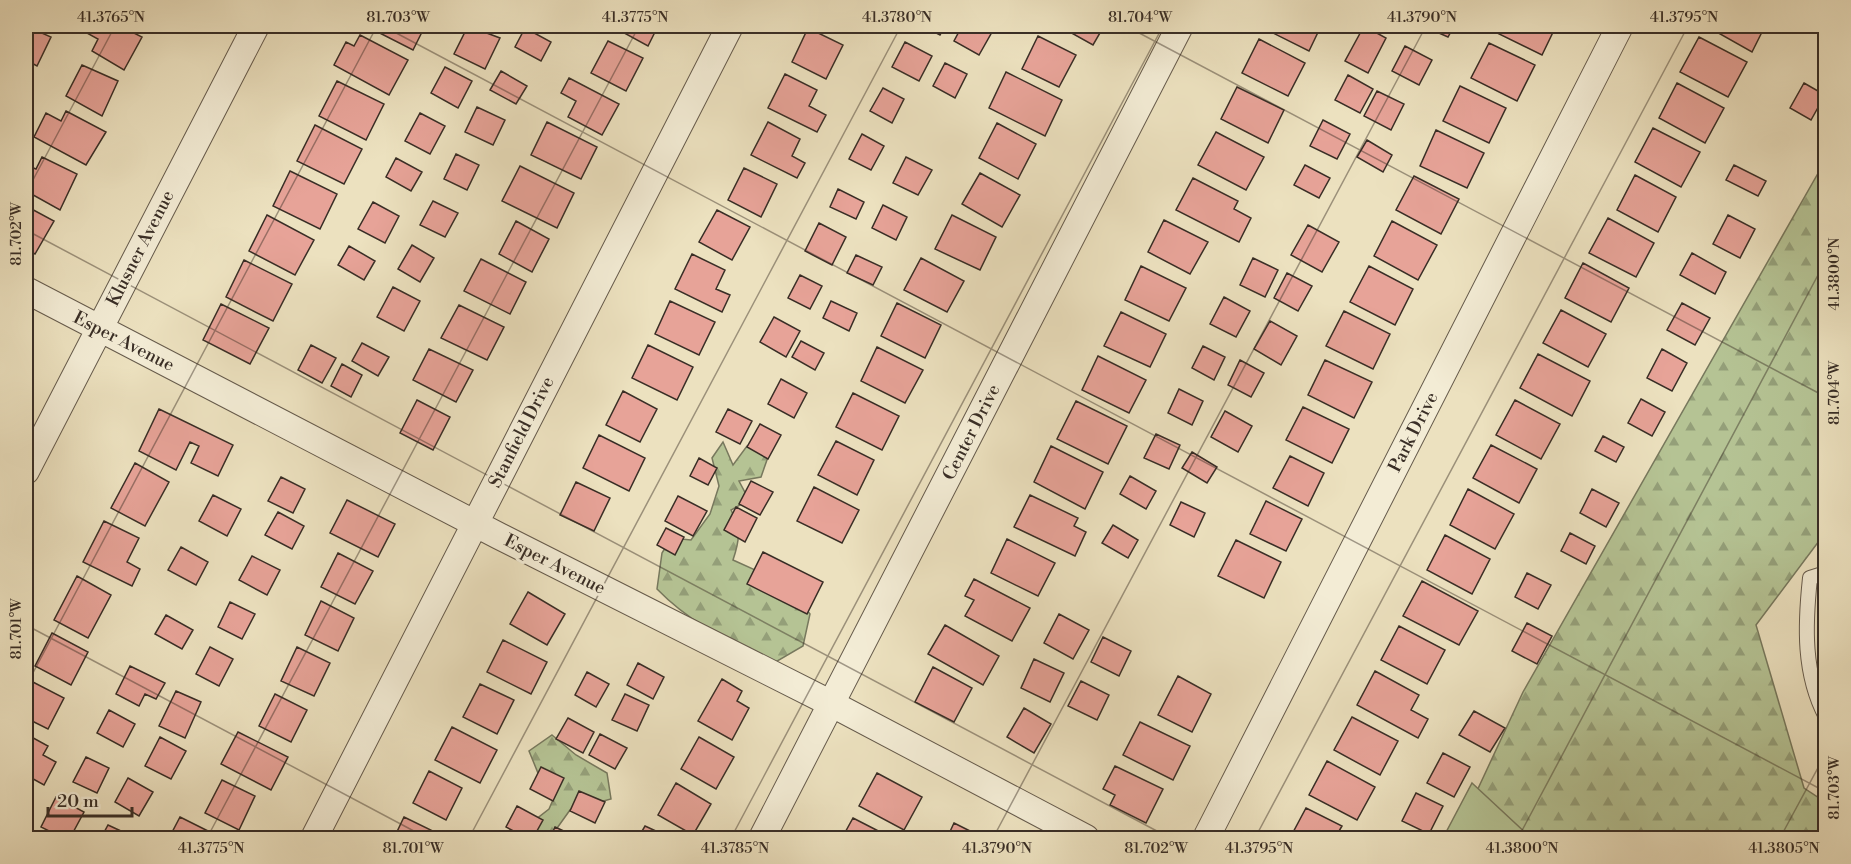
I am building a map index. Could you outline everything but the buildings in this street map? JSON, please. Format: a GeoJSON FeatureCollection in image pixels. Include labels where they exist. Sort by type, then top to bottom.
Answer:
{"type":"FeatureCollection","features":[{"type":"Feature","properties":{"kind":"street","name":"Klusner Avenue"},"geometry":{"type":"LineString","coordinates":[[26,471],[256,26]]}},
{"type":"Feature","properties":{"kind":"street","name":"Stanfield Drive"},"geometry":{"type":"LineString","coordinates":[[314,838],[730,26]]}},
{"type":"Feature","properties":{"kind":"street","name":"Center Drive"},"geometry":{"type":"LineString","coordinates":[[762,838],[1180,26]]}},
{"type":"Feature","properties":{"kind":"street","name":"Park Drive"},"geometry":{"type":"LineString","coordinates":[[1206,838],[1620,26]]}},
{"type":"Feature","properties":{"kind":"street","name":"Esper Avenue"},"geometry":{"type":"LineString","coordinates":[[26,290],[832,704],[1086,838]]}},
{"type":"Feature","properties":{"kind":"lane"},"geometry":{"type":"LineString","coordinates":[[1826,573],[1809,578],[1805,626],[1813,694],[1826,717]]}},
{"type":"Feature","properties":{"kind":"green space"},"geometry":{"type":"Polygon","coordinates":[[[1825,161],[1825,533],[1756,625],[1804,788],[1825,802],[1825,838],[1455,838],[1523,692],[1825,161]]]}},
{"type":"Feature","properties":{"kind":"green space"},"geometry":{"type":"Polygon","coordinates":[[[763,439],[768,457],[761,477],[739,481],[749,500],[731,510],[737,523],[738,534],[733,560],[784,583],[810,614],[803,646],[774,663],[698,622],[670,602],[657,589],[662,553],[671,538],[691,540],[710,514],[719,486],[712,458],[723,442],[733,465],[747,446],[763,439]]]}},
{"type":"Feature","properties":{"kind":"green space"},"geometry":{"type":"Polygon","coordinates":[[[552,735],[576,755],[607,773],[611,799],[570,810],[550,838],[529,838],[535,820],[549,809],[562,779],[538,773],[529,751],[552,735]]]}},
{"type":"Feature","properties":{"kind":"green space"},"geometry":{"type":"Polygon","coordinates":[[[1472,783],[1531,838],[1443,838],[1472,783]]]}}]}
